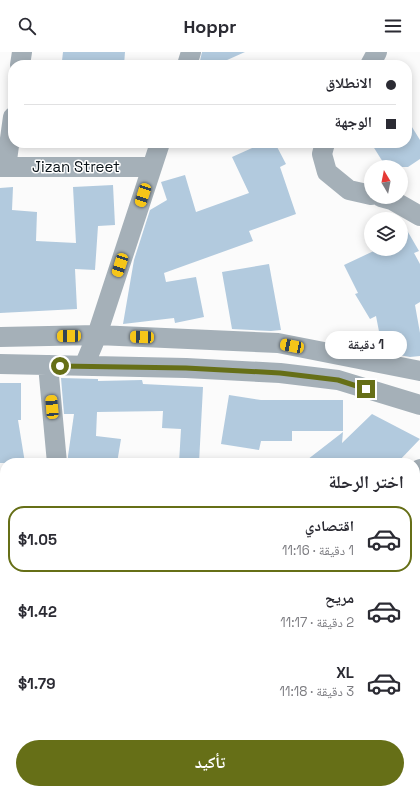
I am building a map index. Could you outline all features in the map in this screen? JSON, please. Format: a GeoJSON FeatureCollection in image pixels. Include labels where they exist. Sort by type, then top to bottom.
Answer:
{"type":"FeatureCollection","features":[{"type":"Feature","properties":{"kind":"street"},"geometry":{"type":"LineString","coordinates":[[3,167],[8,142]]}},
{"type":"Feature","properties":{"kind":"street"},"geometry":{"type":"LineString","coordinates":[[84,366],[97,336],[158,148]]}},
{"type":"Feature","properties":{"kind":"street"},"geometry":{"type":"LineString","coordinates":[[324,148],[322,154],[327,172],[349,190],[364,193]]}},
{"type":"Feature","properties":{"kind":"street","name":"Jizan Street"},"geometry":{"type":"LineString","coordinates":[[3,167],[152,167]]}},
{"type":"Feature","properties":{"kind":"street"},"geometry":{"type":"LineString","coordinates":[[399,204],[420,216]]}},
{"type":"Feature","properties":{"kind":"street"},"geometry":{"type":"LineString","coordinates":[[0,337],[97,336],[278,343],[420,371]]}},
{"type":"Feature","properties":{"kind":"street"},"geometry":{"type":"LineString","coordinates":[[0,364],[186,368],[294,375],[338,380],[420,406]]}},
{"type":"Feature","properties":{"kind":"street"},"geometry":{"type":"LineString","coordinates":[[48,366],[57,458]]}},
{"type":"Feature","properties":{"kind":"building"},"geometry":{"type":"Polygon","coordinates":[[[63,52],[125,52],[124,60],[62,60],[63,52]]]}},
{"type":"Feature","properties":{"kind":"building"},"geometry":{"type":"Polygon","coordinates":[[[202,52],[245,52],[227,60],[200,60],[202,52]]]}},
{"type":"Feature","properties":{"kind":"building"},"geometry":{"type":"Polygon","coordinates":[[[412,127],[420,140],[420,159],[408,167],[408,160],[382,160],[374,148],[412,148],[412,127]]]}},
{"type":"Feature","properties":{"kind":"building"},"geometry":{"type":"Polygon","coordinates":[[[252,148],[278,148],[286,164],[280,167],[296,214],[249,231],[253,241],[164,273],[166,282],[196,277],[204,317],[175,323],[174,318],[123,324],[134,260],[150,210],[167,200],[161,182],[185,175],[196,212],[249,193],[232,157],[252,148]]]}},
{"type":"Feature","properties":{"kind":"building"},"geometry":{"type":"Polygon","coordinates":[[[113,185],[115,225],[98,226],[95,270],[75,269],[77,309],[0,313],[0,188],[13,187],[12,210],[37,212],[36,241],[76,243],[73,187],[113,185]]]}},
{"type":"Feature","properties":{"kind":"building"},"geometry":{"type":"Polygon","coordinates":[[[408,232],[419,251],[414,253],[420,264],[420,302],[415,305],[420,333],[420,356],[410,357],[383,352],[376,316],[370,319],[355,294],[358,293],[344,265],[364,256],[408,256],[408,232]]]}},
{"type":"Feature","properties":{"kind":"building"},"geometry":{"type":"Polygon","coordinates":[[[269,264],[281,330],[271,331],[232,329],[222,272],[269,264]]]}},
{"type":"Feature","properties":{"kind":"building"},"geometry":{"type":"Polygon","coordinates":[[[61,378],[98,379],[98,381],[142,380],[143,384],[203,387],[199,458],[179,458],[181,429],[162,428],[163,411],[97,412],[96,436],[121,439],[118,458],[68,458],[74,414],[64,414],[61,378]]]}},
{"type":"Feature","properties":{"kind":"building"},"geometry":{"type":"Polygon","coordinates":[[[0,383],[21,383],[21,420],[18,420],[24,458],[0,458],[0,383]]]}},
{"type":"Feature","properties":{"kind":"building"},"geometry":{"type":"Polygon","coordinates":[[[229,395],[261,400],[343,400],[343,431],[292,431],[292,441],[261,441],[259,450],[221,444],[229,395]]]}},
{"type":"Feature","properties":{"kind":"building"},"geometry":{"type":"Polygon","coordinates":[[[372,414],[420,439],[402,458],[309,458],[343,432],[342,443],[372,414]]]}},
{"type":"Feature","properties":{"kind":"route"},"geometry":{"type":"LineString","coordinates":[[60,366],[186,368],[280,373],[338,380],[366,389]]}}]}
